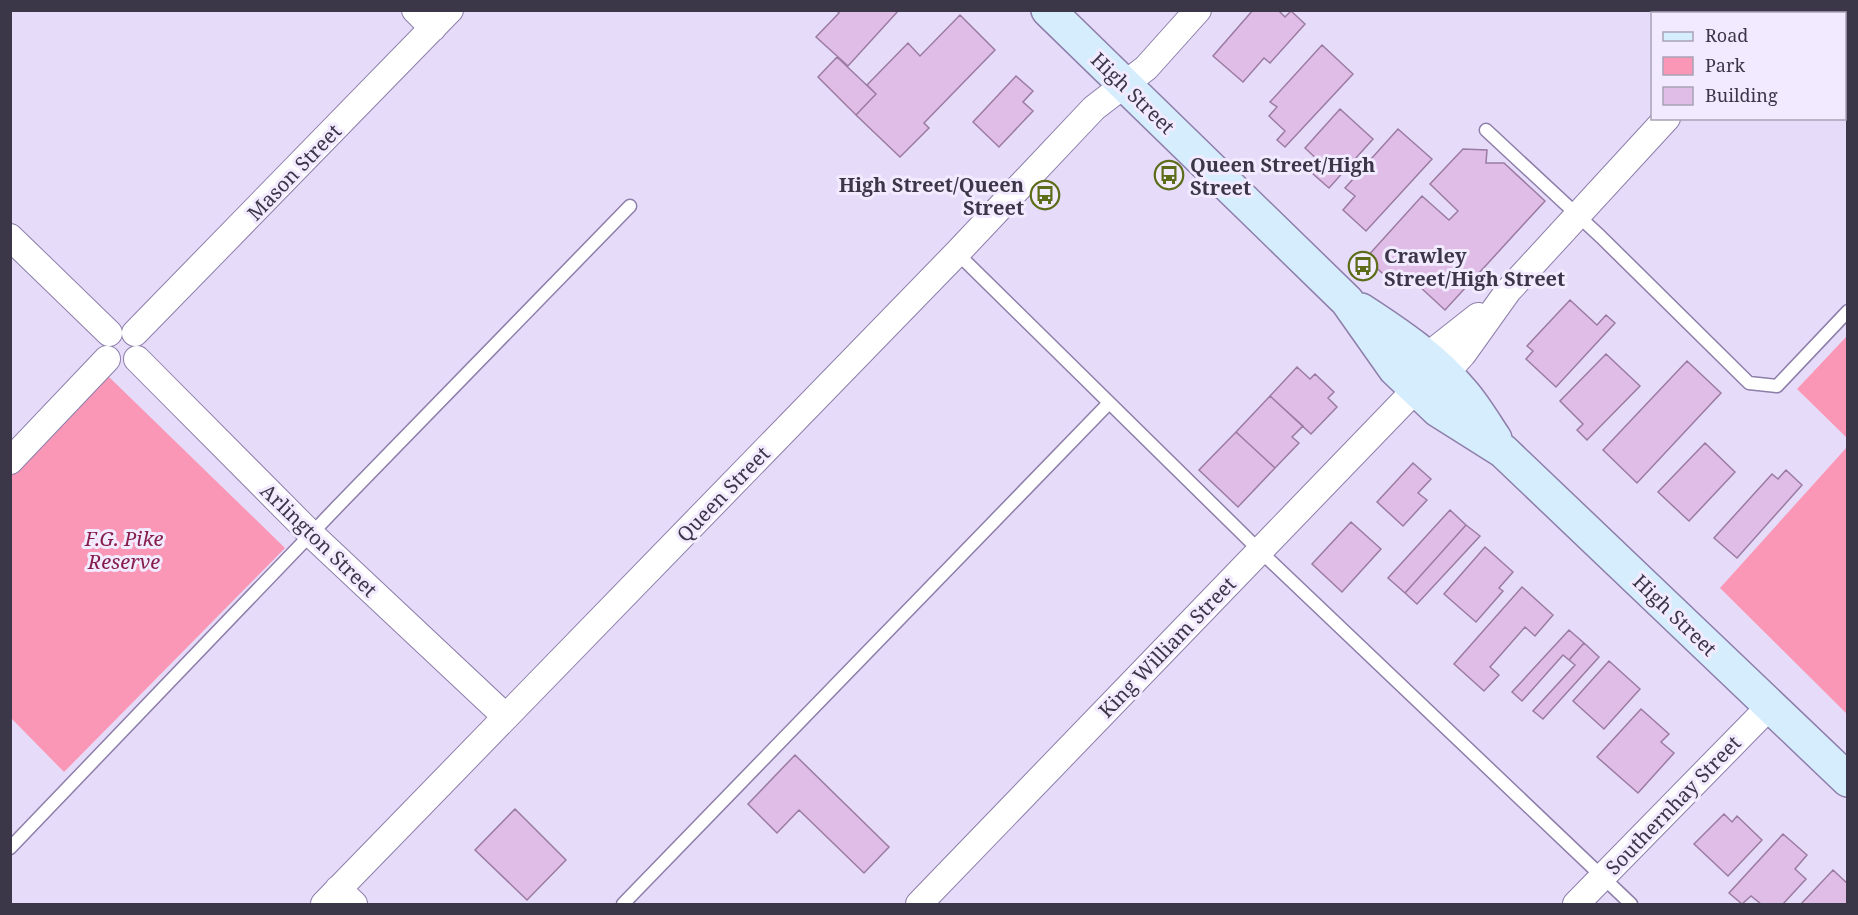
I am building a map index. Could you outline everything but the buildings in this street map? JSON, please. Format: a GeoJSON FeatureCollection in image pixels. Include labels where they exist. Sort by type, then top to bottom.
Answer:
{"type":"FeatureCollection","features":[{"type":"Feature","properties":{"kind":"main road","name":"High Street"},"geometry":{"type":"LineString","coordinates":[[1048,10],[1347,301],[1395,369],[1438,410],[1503,451],[1848,780]]}},
{"type":"Feature","properties":{"kind":"main road","name":"High Street"},"geometry":{"type":"LineString","coordinates":[[1347,301],[1410,342],[1436,365],[1464,393],[1503,451]]}},
{"type":"Feature","properties":{"kind":"street"},"geometry":{"type":"LineString","coordinates":[[415,10],[442,19]]}},
{"type":"Feature","properties":{"kind":"street","name":"Queen Street"},"geometry":{"type":"LineString","coordinates":[[339,899],[506,717],[957,253],[1094,108],[1146,68],[1198,10]]}},
{"type":"Feature","properties":{"kind":"street","name":"Mason Street"},"geometry":{"type":"LineString","coordinates":[[135,333],[442,19]]}},
{"type":"Feature","properties":{"kind":"street"},"geometry":{"type":"LineString","coordinates":[[1436,365],[1508,291],[1665,120]]}},
{"type":"Feature","properties":{"kind":"street"},"geometry":{"type":"LineString","coordinates":[[10,237],[110,333]]}},
{"type":"Feature","properties":{"kind":"street"},"geometry":{"type":"LineString","coordinates":[[121,328],[135,333],[142,347],[137,359],[124,366],[107,359],[104,346],[110,333],[121,328]]}},
{"type":"Feature","properties":{"kind":"street"},"geometry":{"type":"LineString","coordinates":[[10,461],[107,359]]}},
{"type":"Feature","properties":{"kind":"street","name":"Arlington Street"},"geometry":{"type":"LineString","coordinates":[[137,359],[311,534],[506,717]]}},
{"type":"Feature","properties":{"kind":"street","name":"King William Street"},"geometry":{"type":"LineString","coordinates":[[919,904],[1416,389]]}},
{"type":"Feature","properties":{"kind":"street","name":"Southernhay Street"},"geometry":{"type":"LineString","coordinates":[[1576,904],[1770,706]]}},
{"type":"Feature","properties":{"kind":"lane"},"geometry":{"type":"LineString","coordinates":[[1486,130],[1578,215],[1749,383],[1778,386],[1848,311]]}},
{"type":"Feature","properties":{"kind":"lane"},"geometry":{"type":"LineString","coordinates":[[10,848],[630,206]]}},
{"type":"Feature","properties":{"kind":"lane"},"geometry":{"type":"LineString","coordinates":[[957,253],[1260,550],[1631,904]]}},
{"type":"Feature","properties":{"kind":"lane"},"geometry":{"type":"LineString","coordinates":[[623,904],[1109,403]]}},
{"type":"Feature","properties":{"kind":"green space"},"geometry":{"type":"Polygon","coordinates":[[[1847,336],[1847,438],[1797,389],[1847,336]]]}},
{"type":"Feature","properties":{"kind":"green space","name":"F.G. Pike Reserve"},"geometry":{"type":"Polygon","coordinates":[[[107,375],[285,548],[64,772],[11,718],[10,475],[107,375]]]}},
{"type":"Feature","properties":{"kind":"green space"},"geometry":{"type":"Polygon","coordinates":[[[1847,447],[1847,714],[1720,588],[1847,447]]]}},
{"type":"Feature","properties":{"kind":"place","name":"Queen Street/High Street"},"geometry":{"type":"Point","coordinates":[1169,175]}},
{"type":"Feature","properties":{"kind":"place","name":"High Street/Queen Street"},"geometry":{"type":"Point","coordinates":[1045,195]}},
{"type":"Feature","properties":{"kind":"place","name":"Crawley Street/High Street"},"geometry":{"type":"Point","coordinates":[1363,266]}}]}
